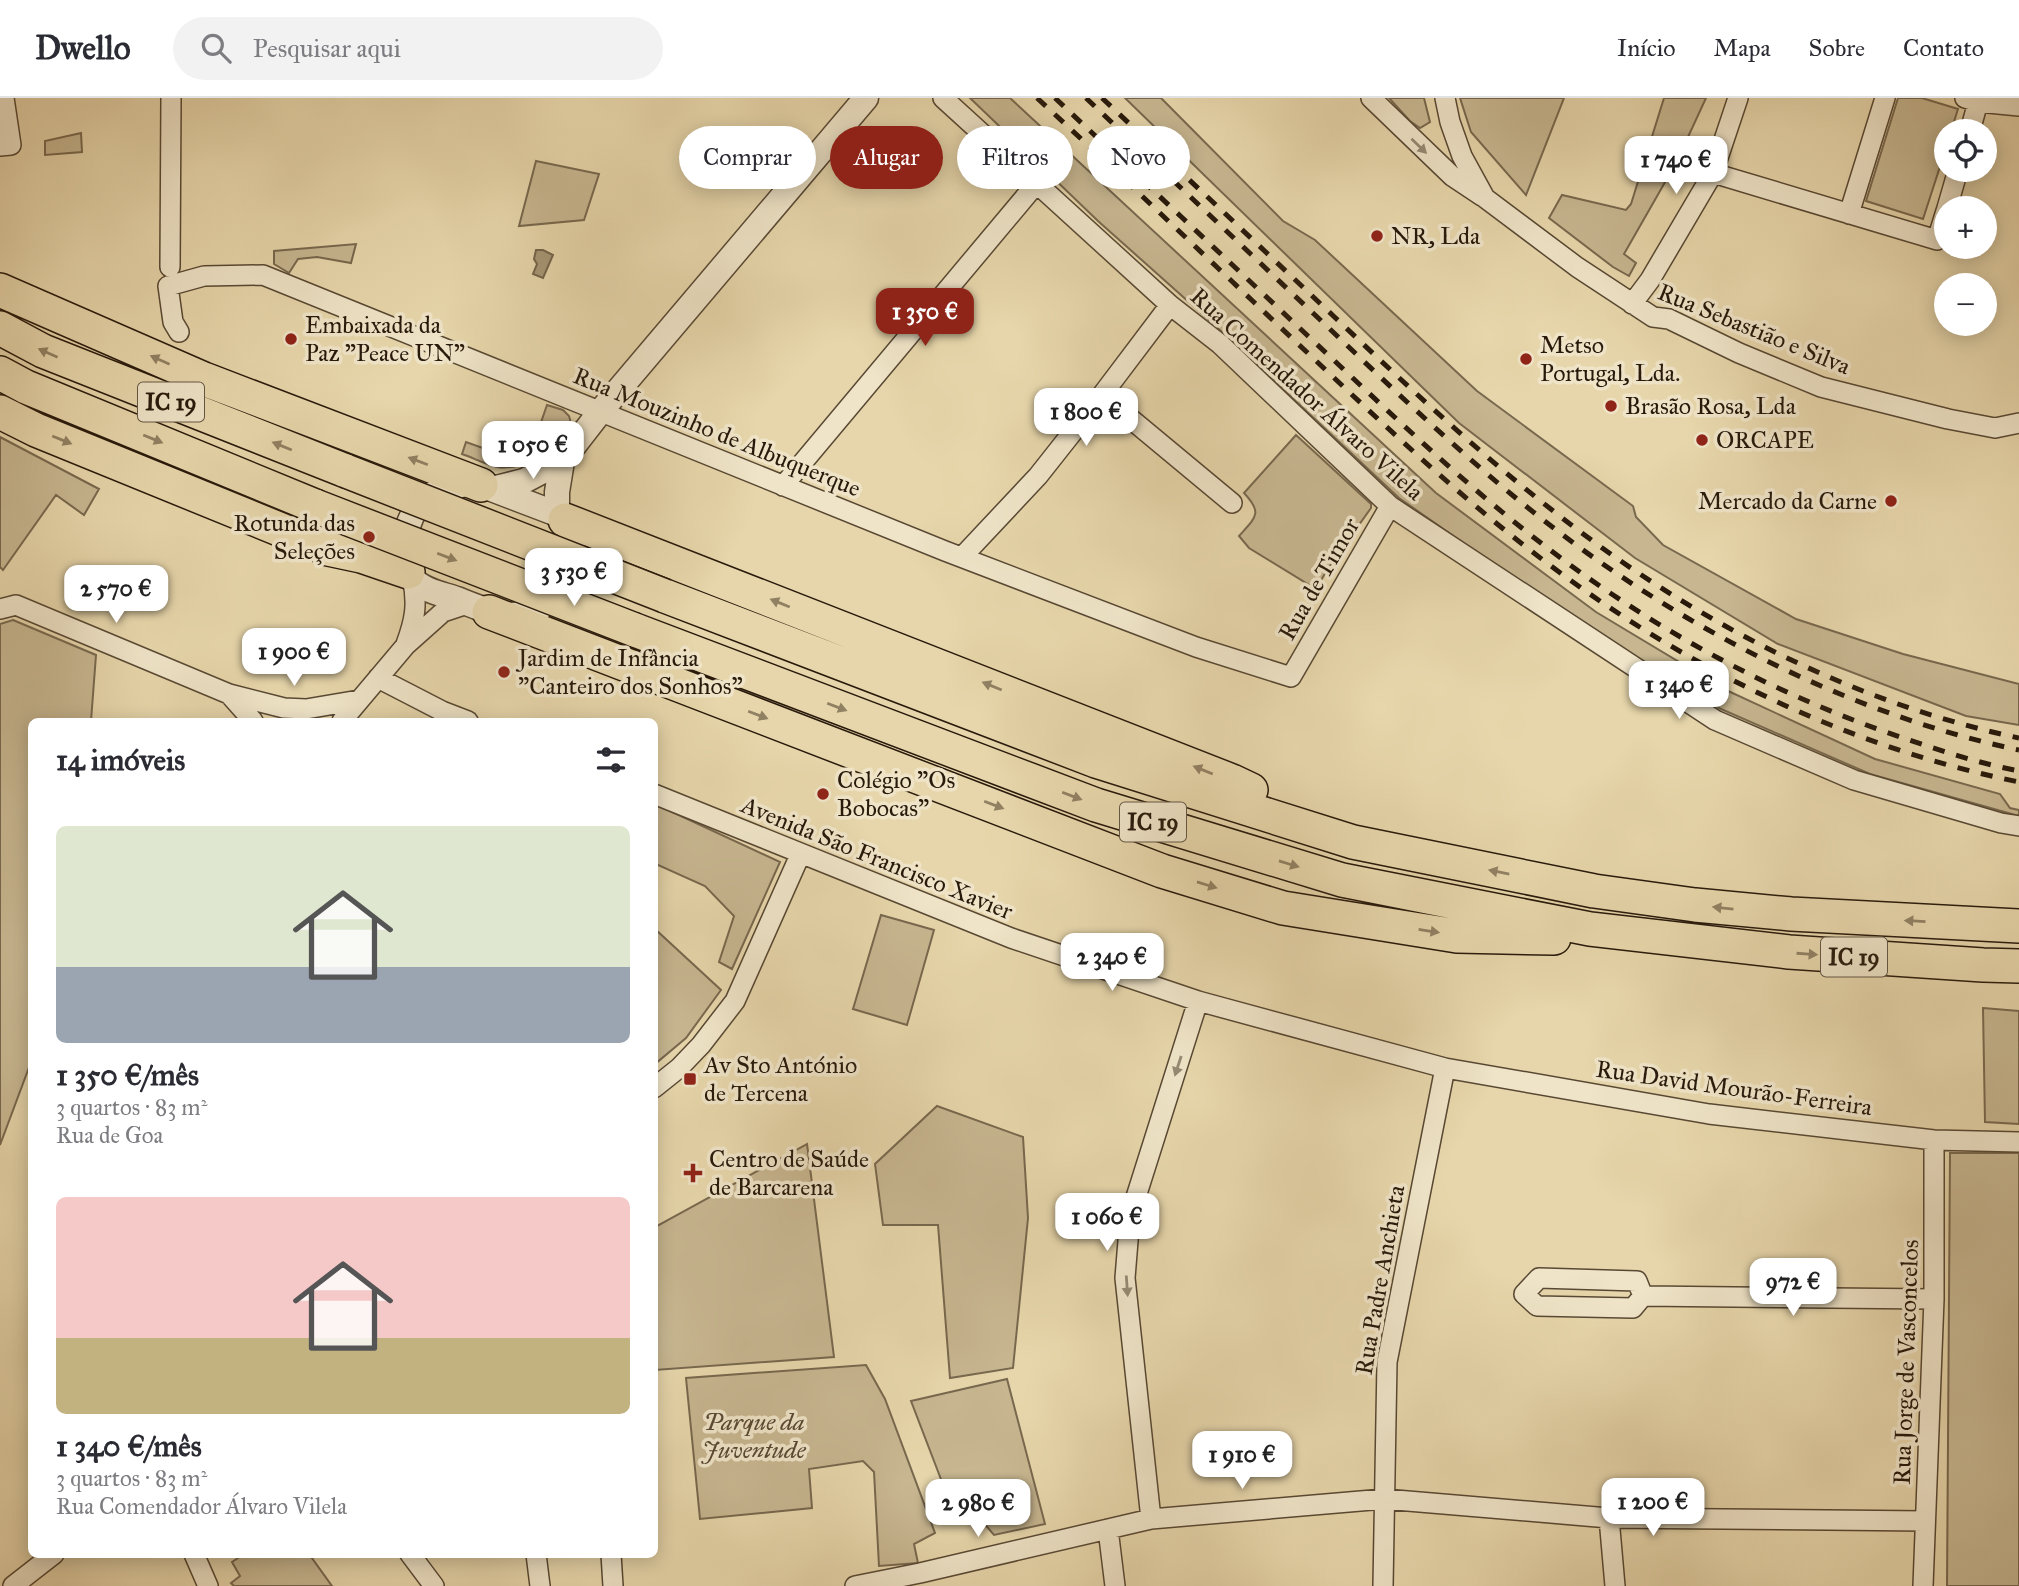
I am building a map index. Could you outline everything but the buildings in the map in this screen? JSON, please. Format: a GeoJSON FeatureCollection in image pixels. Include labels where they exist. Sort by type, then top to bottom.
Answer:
{"type":"FeatureCollection","features":[{"type":"Feature","properties":{"kind":"highway"},"geometry":{"type":"LineString","coordinates":[[0,290],[204,379],[487,487]]}},
{"type":"Feature","properties":{"kind":"highway","name":"IC 19"},"geometry":{"type":"LineString","coordinates":[[0,328],[43,351],[345,471],[1096,761],[1353,842],[1594,891],[1695,905],[1791,914],[2019,926]]}},
{"type":"Feature","properties":{"kind":"highway","name":"IC 19"},"geometry":{"type":"LineString","coordinates":[[0,373],[26,387],[315,506],[1096,805],[1342,880],[1590,929],[1788,953],[2019,966]]}},
{"type":"Feature","properties":{"kind":"highway"},"geometry":{"type":"LineString","coordinates":[[0,412],[36,430],[328,549],[373,559],[410,575]]}},
{"type":"Feature","properties":{"kind":"highway"},"geometry":{"type":"LineString","coordinates":[[561,517],[1232,781],[1353,842]]}},
{"type":"Feature","properties":{"kind":"highway"},"geometry":{"type":"LineString","coordinates":[[478,608],[1162,871],[1283,908],[1457,936],[1690,941]]}},
{"type":"Feature","properties":{"kind":"street"},"geometry":{"type":"LineString","coordinates":[[0,146],[11,145],[4,98]]}},
{"type":"Feature","properties":{"kind":"street"},"geometry":{"type":"LineString","coordinates":[[170,267],[172,98]]}},
{"type":"Feature","properties":{"kind":"street"},"geometry":{"type":"LineString","coordinates":[[406,645],[415,621],[417,599],[410,575],[405,539],[415,510],[435,492],[450,486],[487,487],[524,481],[562,461],[600,412],[866,98]]}},
{"type":"Feature","properties":{"kind":"street","name":"Rua Comendador Álvaro Vilela"},"geometry":{"type":"LineString","coordinates":[[943,98],[973,126]]}},
{"type":"Feature","properties":{"kind":"street"},"geometry":{"type":"LineString","coordinates":[[1371,98],[1452,176],[1485,198]]}},
{"type":"Feature","properties":{"kind":"street","name":"Rua Sebastião e Silva"},"geometry":{"type":"LineString","coordinates":[[1445,98],[1462,156],[1485,198],[1562,257],[1653,317],[1669,319],[1821,387],[1924,414],[1983,426],[1995,428],[2019,423]]}},
{"type":"Feature","properties":{"kind":"street"},"geometry":{"type":"LineString","coordinates":[[1632,304],[1650,280],[1713,173],[1738,98]]}},
{"type":"Feature","properties":{"kind":"street"},"geometry":{"type":"LineString","coordinates":[[1849,214],[1885,98]]}},
{"type":"Feature","properties":{"kind":"street"},"geometry":{"type":"LineString","coordinates":[[1971,119],[1972,100],[2019,106]]}},
{"type":"Feature","properties":{"kind":"street"},"geometry":{"type":"LineString","coordinates":[[1713,173],[1934,239]]}},
{"type":"Feature","properties":{"kind":"street"},"geometry":{"type":"LineString","coordinates":[[783,486],[1031,189]]}},
{"type":"Feature","properties":{"kind":"street","name":"Rua Comendador Álvaro Vilela"},"geometry":{"type":"LineString","coordinates":[[1041,189],[1170,305],[1220,344],[1390,506],[1714,720],[1854,780],[2019,826]]}},
{"type":"Feature","properties":{"kind":"street","name":"Rua Mouzinho de Albuquerque"},"geometry":{"type":"LineString","coordinates":[[179,332],[173,322],[168,286],[204,276],[263,275],[962,557],[1196,647],[1291,677]]}},
{"type":"Feature","properties":{"kind":"street"},"geometry":{"type":"LineString","coordinates":[[962,557],[1038,476],[1170,305]]}},
{"type":"Feature","properties":{"kind":"street"},"geometry":{"type":"LineString","coordinates":[[1102,395],[1232,503]]}},
{"type":"Feature","properties":{"kind":"street"},"geometry":{"type":"LineString","coordinates":[[410,575],[419,585],[478,608],[524,615],[536,611],[557,593],[571,564],[573,544],[570,530],[561,517],[557,492],[562,461]]}},
{"type":"Feature","properties":{"kind":"street"},"geometry":{"type":"LineString","coordinates":[[487,487],[561,517]]}},
{"type":"Feature","properties":{"kind":"street","name":"Rua de Timor"},"geometry":{"type":"LineString","coordinates":[[1291,677],[1390,506]]}},
{"type":"Feature","properties":{"kind":"street"},"geometry":{"type":"LineString","coordinates":[[0,609],[16,604],[229,694],[290,715],[306,709],[359,700]]}},
{"type":"Feature","properties":{"kind":"street"},"geometry":{"type":"LineString","coordinates":[[344,718],[406,645],[443,612],[478,608]]}},
{"type":"Feature","properties":{"kind":"street"},"geometry":{"type":"LineString","coordinates":[[378,678],[460,718]]}},
{"type":"Feature","properties":{"kind":"street"},"geometry":{"type":"LineString","coordinates":[[229,694],[250,718]]}},
{"type":"Feature","properties":{"kind":"street","name":"Avenida São Francisco Xavier"},"geometry":{"type":"LineString","coordinates":[[658,796],[1011,938],[1198,1001],[1445,1068]]}},
{"type":"Feature","properties":{"kind":"street"},"geometry":{"type":"LineString","coordinates":[[658,1085],[701,1045],[735,1001],[800,855]]}},
{"type":"Feature","properties":{"kind":"street"},"geometry":{"type":"LineString","coordinates":[[1151,1518],[1125,1278],[1130,1216],[1198,1001]]}},
{"type":"Feature","properties":{"kind":"street","name":"Rua David Mourão-Ferreira"},"geometry":{"type":"LineString","coordinates":[[1445,1068],[1709,1114],[1934,1140],[2019,1142]]}},
{"type":"Feature","properties":{"kind":"street","name":"Rua Padre Anchieta"},"geometry":{"type":"LineString","coordinates":[[1383,1586],[1387,1362],[1445,1068]]}},
{"type":"Feature","properties":{"kind":"street","name":"Rua Jorge de Vasconcelos"},"geometry":{"type":"LineString","coordinates":[[1923,1586],[1934,1299],[1934,1140]]}},
{"type":"Feature","properties":{"kind":"street"},"geometry":{"type":"LineString","coordinates":[[1539,1279],[1636,1280],[1643,1296],[1633,1308],[1537,1306],[1524,1294],[1539,1279]]}},
{"type":"Feature","properties":{"kind":"street"},"geometry":{"type":"LineString","coordinates":[[1643,1296],[1934,1299]]}},
{"type":"Feature","properties":{"kind":"street"},"geometry":{"type":"LineString","coordinates":[[855,1586],[1151,1518],[1384,1499],[1609,1517],[1925,1521]]}},
{"type":"Feature","properties":{"kind":"street"},"geometry":{"type":"LineString","coordinates":[[1609,1517],[1615,1586]]}},
{"type":"Feature","properties":{"kind":"street"},"geometry":{"type":"LineString","coordinates":[[1108,1529],[1115,1586]]}},
{"type":"Feature","properties":{"kind":"street"},"geometry":{"type":"LineString","coordinates":[[13,1586],[49,1558]]}},
{"type":"Feature","properties":{"kind":"street"},"geometry":{"type":"LineString","coordinates":[[197,1558],[208,1586]]}},
{"type":"Feature","properties":{"kind":"street"},"geometry":{"type":"LineString","coordinates":[[413,1558],[434,1586]]}},
{"type":"Feature","properties":{"kind":"street"},"geometry":{"type":"LineString","coordinates":[[537,1558],[540,1586]]}},
{"type":"Feature","properties":{"kind":"street"},"geometry":{"type":"LineString","coordinates":[[611,1558],[613,1586]]}},
{"type":"Feature","properties":{"kind":"green space"},"geometry":{"type":"Polygon","coordinates":[[[970,98],[1010,98],[1040,126],[999,126],[970,98]]]}},
{"type":"Feature","properties":{"kind":"green space"},"geometry":{"type":"Polygon","coordinates":[[[1125,98],[1161,98],[1189,126],[1154,126],[1125,98]]]}},
{"type":"Feature","properties":{"kind":"green space"},"geometry":{"type":"Polygon","coordinates":[[[1389,98],[1424,98],[1430,122],[1420,128],[1389,98]]]}},
{"type":"Feature","properties":{"kind":"green space"},"geometry":{"type":"Polygon","coordinates":[[[1460,98],[1564,98],[1526,195],[1471,132],[1460,98]]]}},
{"type":"Feature","properties":{"kind":"green space"},"geometry":{"type":"Polygon","coordinates":[[[1664,98],[1706,98],[1676,163],[1624,254],[1636,263],[1629,276],[1613,267],[1549,218],[1562,195],[1626,210],[1631,204],[1664,98]]]}},
{"type":"Feature","properties":{"kind":"green space"},"geometry":{"type":"Polygon","coordinates":[[[1898,98],[1922,98],[1958,109],[1955,119],[1934,119],[1935,182],[1923,219],[1866,201],[1898,98]]]}},
{"type":"Feature","properties":{"kind":"green space"},"geometry":{"type":"Polygon","coordinates":[[[1190,127],[1283,221],[1315,240],[1477,391],[1633,506],[1636,517],[1663,545],[1796,619],[1903,654],[2019,684],[2019,725],[1966,716],[1778,644],[1635,558],[1459,423],[1190,161],[1190,127]]]}},
{"type":"Feature","properties":{"kind":"green space"},"geometry":{"type":"Polygon","coordinates":[[[81,133],[82,152],[45,155],[45,141],[81,133]]]}},
{"type":"Feature","properties":{"kind":"green space"},"geometry":{"type":"Polygon","coordinates":[[[1073,156],[1087,169],[1087,189],[1108,189],[1436,493],[1596,612],[1726,690],[1875,759],[2000,794],[2010,808],[2019,810],[2019,816],[1870,774],[1721,709],[1646,665],[1399,498],[1209,320],[1065,189],[1073,189],[1073,156]]]}},
{"type":"Feature","properties":{"kind":"green space"},"geometry":{"type":"Polygon","coordinates":[[[536,161],[599,174],[584,220],[519,226],[536,161]]]}},
{"type":"Feature","properties":{"kind":"green space"},"geometry":{"type":"Polygon","coordinates":[[[356,244],[351,263],[317,257],[298,259],[289,273],[274,264],[274,251],[356,244]]]}},
{"type":"Feature","properties":{"kind":"green space"},"geometry":{"type":"Polygon","coordinates":[[[547,405],[563,410],[569,416],[570,425],[567,435],[560,443],[541,457],[518,466],[507,467],[494,466],[462,454],[466,442],[514,459],[518,458],[521,452],[530,454],[547,405]]]}},
{"type":"Feature","properties":{"kind":"green space"},"geometry":{"type":"Polygon","coordinates":[[[1296,435],[1371,504],[1371,508],[1316,589],[1249,548],[1239,536],[1255,515],[1254,505],[1244,493],[1296,435]]]}},
{"type":"Feature","properties":{"kind":"green space"},"geometry":{"type":"Polygon","coordinates":[[[0,437],[99,489],[84,515],[56,495],[3,570],[0,567],[0,437]]]}},
{"type":"Feature","properties":{"kind":"green space"},"geometry":{"type":"Polygon","coordinates":[[[13,620],[96,655],[91,718],[28,718],[28,1070],[0,1145],[0,624],[13,620]]]}},
{"type":"Feature","properties":{"kind":"green space"},"geometry":{"type":"Polygon","coordinates":[[[658,805],[780,862],[732,969],[719,962],[734,916],[705,886],[658,865],[658,805]]]}},
{"type":"Feature","properties":{"kind":"green space"},"geometry":{"type":"Polygon","coordinates":[[[881,915],[934,930],[907,1025],[853,1009],[881,915]]]}},
{"type":"Feature","properties":{"kind":"green space"},"geometry":{"type":"Polygon","coordinates":[[[658,932],[721,990],[686,1038],[658,1061],[658,932]]]}},
{"type":"Feature","properties":{"kind":"green space"},"geometry":{"type":"Polygon","coordinates":[[[1983,1008],[2019,1011],[2019,1124],[1985,1122],[1983,1008]]]}},
{"type":"Feature","properties":{"kind":"green space"},"geometry":{"type":"Polygon","coordinates":[[[937,1106],[1023,1137],[1028,1218],[1013,1368],[950,1378],[938,1225],[883,1225],[875,1164],[937,1106]]]}},
{"type":"Feature","properties":{"kind":"green space"},"geometry":{"type":"Polygon","coordinates":[[[807,1144],[834,1357],[658,1370],[658,1225],[807,1144]]]}},
{"type":"Feature","properties":{"kind":"green space"},"geometry":{"type":"Polygon","coordinates":[[[1950,1153],[2019,1153],[2019,1586],[1947,1586],[1950,1153]]]}},
{"type":"Feature","properties":{"kind":"green space","name":"Parque da Juventude"},"geometry":{"type":"Polygon","coordinates":[[[866,1365],[885,1399],[935,1533],[914,1544],[918,1563],[879,1566],[874,1472],[863,1461],[809,1469],[812,1508],[700,1519],[686,1378],[866,1365]]]}},
{"type":"Feature","properties":{"kind":"green space"},"geometry":{"type":"Polygon","coordinates":[[[1007,1379],[1045,1524],[994,1535],[970,1507],[952,1508],[911,1401],[1007,1379]]]}},
{"type":"Feature","properties":{"kind":"green space"},"geometry":{"type":"Polygon","coordinates":[[[238,1558],[312,1558],[332,1586],[234,1586],[231,1583],[240,1576],[232,1562],[238,1558]]]}},
{"type":"Feature","properties":{"kind":"shaded area"},"geometry":{"type":"Polygon","coordinates":[[[536,250],[553,255],[543,278],[533,274],[537,264],[534,259],[536,250]]]}},
{"type":"Feature","properties":{"kind":"railway"},"geometry":{"type":"LineString","coordinates":[[1037,98],[1427,464],[1530,550],[1617,613],[1725,676],[1839,728],[1898,750],[2019,782]]}},
{"type":"Feature","properties":{"kind":"railway"},"geometry":{"type":"LineString","coordinates":[[1055,98],[1422,442],[1511,519],[1583,574],[1671,632],[1811,703],[1923,744],[2019,771]]}},
{"type":"Feature","properties":{"kind":"railway"},"geometry":{"type":"LineString","coordinates":[[1086,98],[1462,452],[1540,518],[1622,577],[1714,633],[1813,682],[1915,722],[2019,750]]}},
{"type":"Feature","properties":{"kind":"railway"},"geometry":{"type":"LineString","coordinates":[[1102,98],[1441,416],[1530,493],[1612,555],[1721,623],[1836,680],[1957,723],[2019,738]]}},
{"type":"Feature","properties":{"kind":"place","name":"NR, Lda"},"geometry":{"type":"Point","coordinates":[1377,236]}},
{"type":"Feature","properties":{"kind":"place","name":"Embaixada da Paz \"Peace UN\""},"geometry":{"type":"Point","coordinates":[291,339]}},
{"type":"Feature","properties":{"kind":"place","name":"Metso Portugal, Lda."},"geometry":{"type":"Point","coordinates":[1526,359]}},
{"type":"Feature","properties":{"kind":"place","name":"Brasão Rosa, Lda"},"geometry":{"type":"Point","coordinates":[1611,406]}},
{"type":"Feature","properties":{"kind":"place","name":"ORCAPE"},"geometry":{"type":"Point","coordinates":[1702,440]}},
{"type":"Feature","properties":{"kind":"place","name":"Mercado da Carne"},"geometry":{"type":"Point","coordinates":[1891,501]}},
{"type":"Feature","properties":{"kind":"place","name":"Rotunda das Seleções"},"geometry":{"type":"Point","coordinates":[369,537]}},
{"type":"Feature","properties":{"kind":"place","name":"Jardim de Infância \"Canteiro dos Sonhos\""},"geometry":{"type":"Point","coordinates":[504,672]}},
{"type":"Feature","properties":{"kind":"place","name":"Colégio \"Os Bobocas\""},"geometry":{"type":"Point","coordinates":[823,794]}},
{"type":"Feature","properties":{"kind":"place","name":"Av Sto António de Tercena"},"geometry":{"type":"Point","coordinates":[690,1079]}},
{"type":"Feature","properties":{"kind":"place","name":"Centro de Saúde de Barcarena"},"geometry":{"type":"Point","coordinates":[693,1173]}}]}
